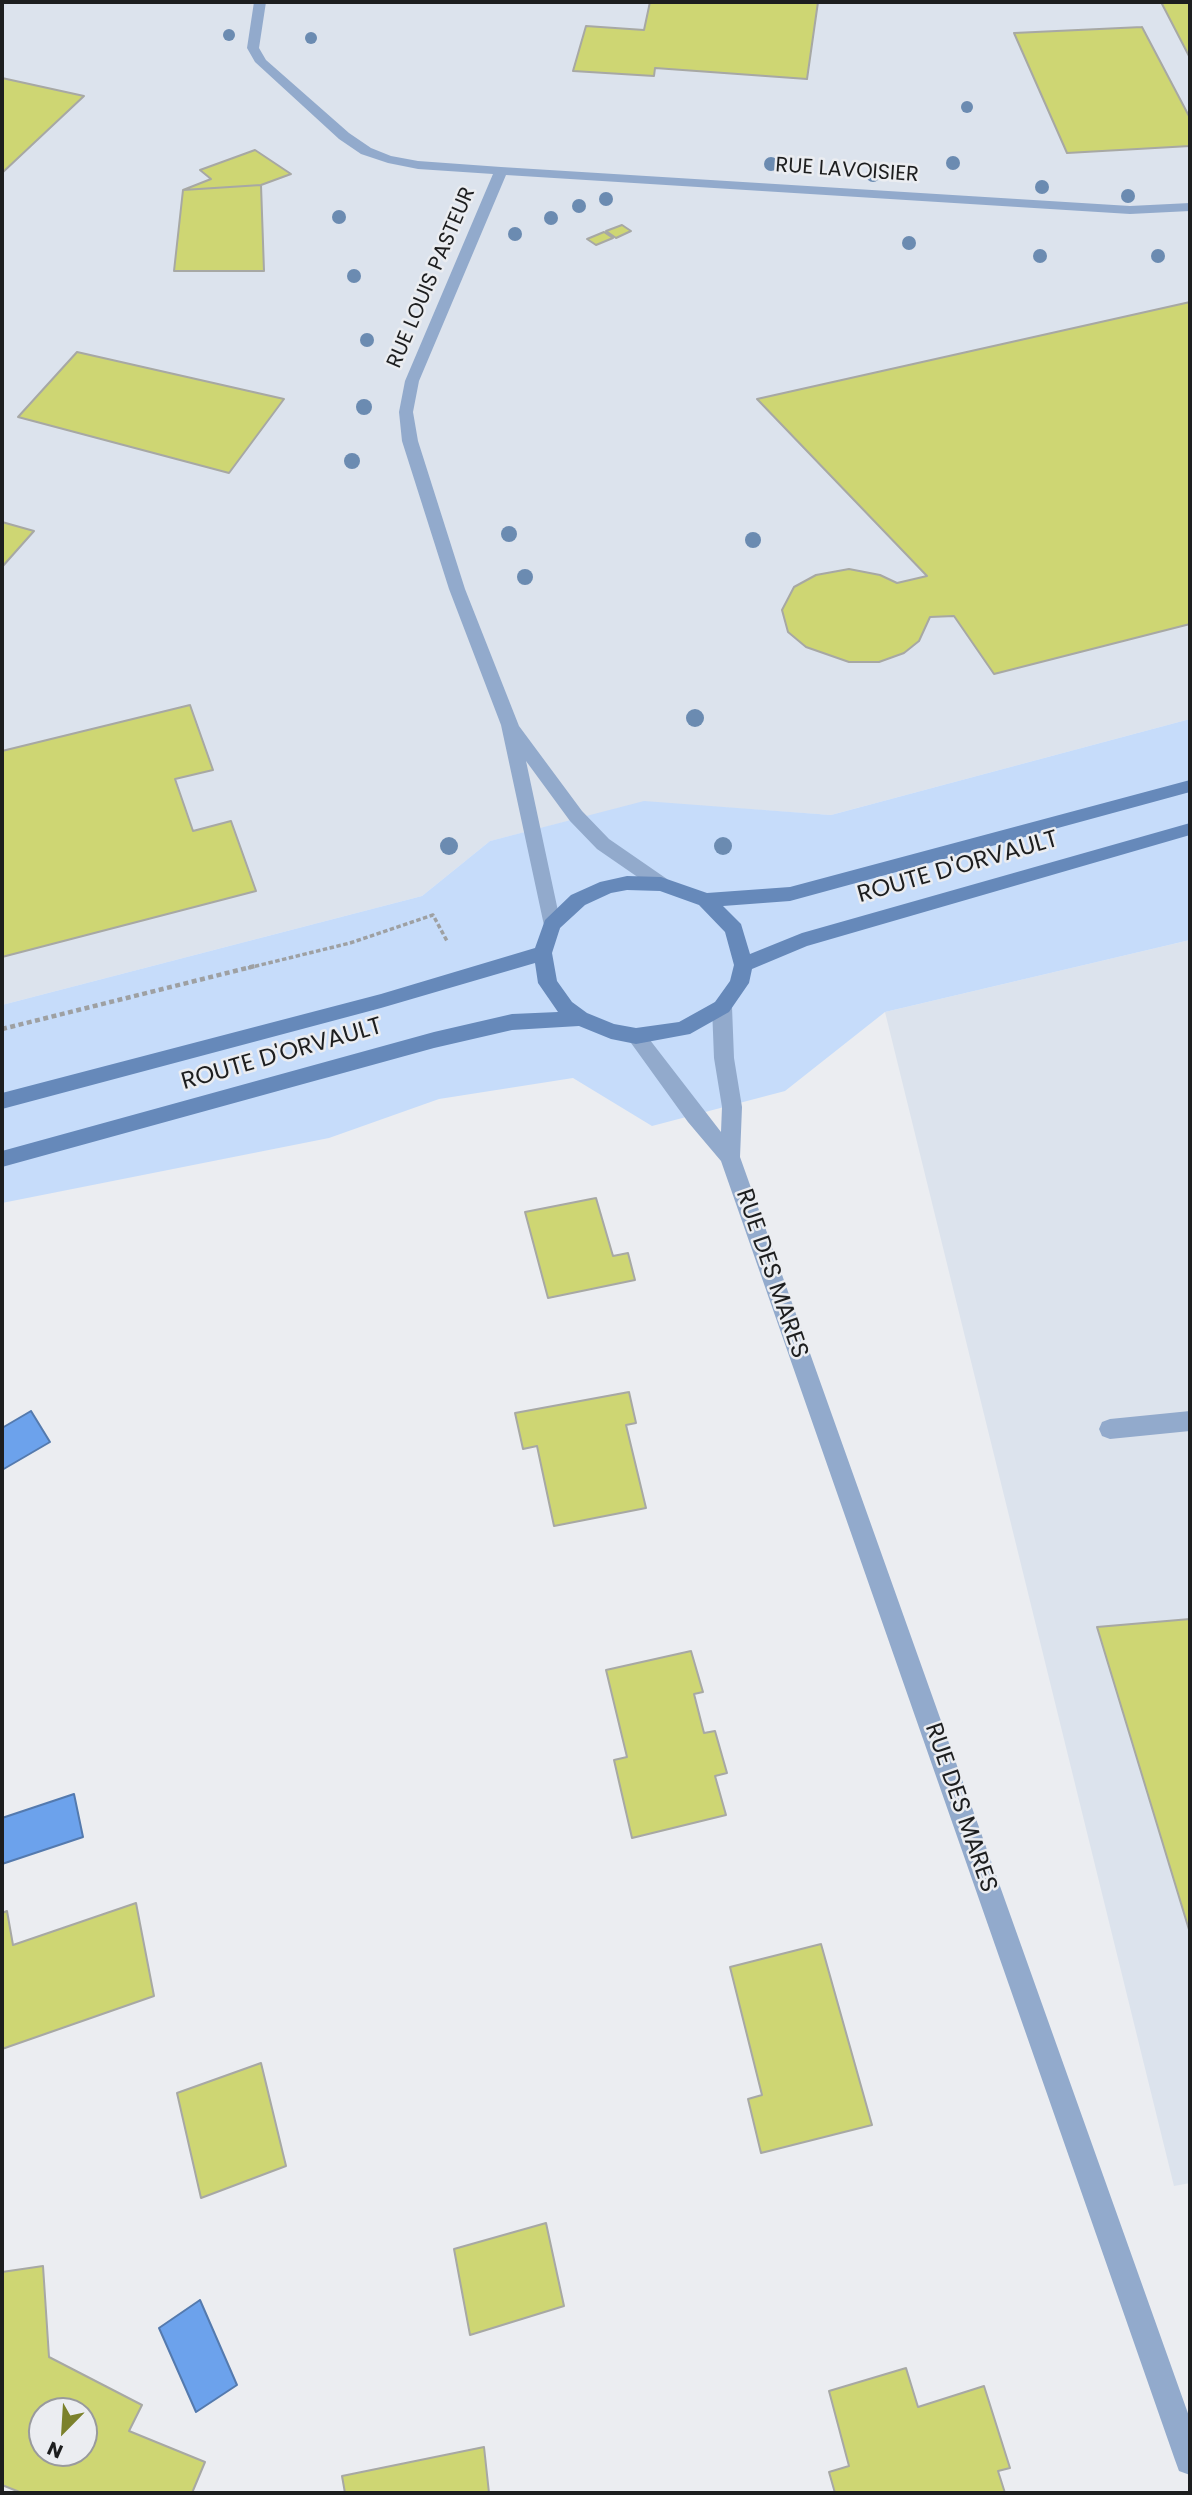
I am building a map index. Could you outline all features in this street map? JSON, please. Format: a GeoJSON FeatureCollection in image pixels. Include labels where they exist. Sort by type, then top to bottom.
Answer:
{"type":"FeatureCollection","features":[{"type":"Feature","properties":{"kind":"street","name":"RUE LOUIS PASTEUR"},"geometry":{"type":"LineString","coordinates":[[260,2],[253,48],[261,62],[344,136],[366,151],[388,159],[418,165],[502,171],[412,381],[406,412],[410,441],[457,589],[510,725],[552,925]]}},
{"type":"Feature","properties":{"kind":"street","name":"RUE LAVOISIER"},"geometry":{"type":"LineString","coordinates":[[502,171],[1107,209],[1190,207]]}},
{"type":"Feature","properties":{"kind":"street","name":"RUE LOUIS PASTEUR"},"geometry":{"type":"LineString","coordinates":[[510,725],[576,816],[603,844],[661,884]]}},
{"type":"Feature","properties":{"kind":"street"},"geometry":{"type":"LineString","coordinates":[[706,900],[734,929],[743,965],[739,982],[722,1007],[683,1029],[636,1036],[611,1031],[580,1018],[565,1007],[548,983],[542,953],[552,925],[578,900],[607,887],[627,883],[661,884],[706,900],[790,894],[1190,786]]}},
{"type":"Feature","properties":{"kind":"street","name":"ROUTE D'ORVAULT"},"geometry":{"type":"LineString","coordinates":[[743,965],[802,940],[1190,830]]}},
{"type":"Feature","properties":{"kind":"street","name":"ROUTE D'ORVAULT"},"geometry":{"type":"LineString","coordinates":[[2,1101],[381,1001],[542,953]]}},
{"type":"Feature","properties":{"kind":"street","name":"RUE DES MARES"},"geometry":{"type":"LineString","coordinates":[[722,1007],[724,1058],[732,1107],[730,1157]]}},
{"type":"Feature","properties":{"kind":"street","name":"ROUTE D'ORVAULT"},"geometry":{"type":"LineString","coordinates":[[2,1159],[434,1040],[512,1022],[580,1018]]}},
{"type":"Feature","properties":{"kind":"street","name":"RUE DES MARES"},"geometry":{"type":"LineString","coordinates":[[636,1036],[695,1116],[730,1157],[1190,2460]]}},
{"type":"Feature","properties":{"kind":"street"},"geometry":{"type":"LineString","coordinates":[[1110,1429],[1190,1421]]}},
{"type":"Feature","properties":{"kind":"path"},"geometry":{"type":"LineString","coordinates":[[2,1029],[350,943],[433,915],[467,975]]}},
{"type":"Feature","properties":{"kind":"shaded area"},"geometry":{"type":"Polygon","coordinates":[[[2,2],[1190,2],[1190,719],[831,815],[644,802],[490,841],[422,896],[2,1005],[2,2]]]}},
{"type":"Feature","properties":{"kind":"shaded area"},"geometry":{"type":"Polygon","coordinates":[[[1190,719],[1190,940],[885,1012],[785,1091],[652,1126],[573,1078],[439,1099],[329,1138],[2,1203],[2,1005],[422,896],[490,841],[644,801],[831,815],[1190,719]]]}},
{"type":"Feature","properties":{"kind":"shaded area"},"geometry":{"type":"Polygon","coordinates":[[[1190,940],[1190,2183],[1174,2186],[885,1012],[1190,940]]]}},
{"type":"Feature","properties":{"kind":"water"},"geometry":{"type":"Polygon","coordinates":[[[31,1411],[50,1442],[2,1470],[2,1428],[31,1411]]]}},
{"type":"Feature","properties":{"kind":"water"},"geometry":{"type":"Polygon","coordinates":[[[74,1794],[83,1837],[2,1864],[2,1818],[74,1794]]]}},
{"type":"Feature","properties":{"kind":"water"},"geometry":{"type":"Polygon","coordinates":[[[200,2300],[237,2385],[196,2412],[159,2328],[200,2300]]]}},
{"type":"Feature","properties":{"kind":"building"},"geometry":{"type":"Polygon","coordinates":[[[650,2],[818,2],[807,79],[655,68],[654,76],[573,71],[586,26],[644,30],[650,2]]]}},
{"type":"Feature","properties":{"kind":"building"},"geometry":{"type":"Polygon","coordinates":[[[1161,2],[1190,2],[1190,58],[1161,2]]]}},
{"type":"Feature","properties":{"kind":"building"},"geometry":{"type":"Polygon","coordinates":[[[1142,27],[1190,118],[1190,146],[1067,153],[1014,33],[1142,27]]]}},
{"type":"Feature","properties":{"kind":"building"},"geometry":{"type":"Polygon","coordinates":[[[2,78],[84,96],[2,173],[2,78]]]}},
{"type":"Feature","properties":{"kind":"building"},"geometry":{"type":"Polygon","coordinates":[[[255,150],[291,174],[261,185],[183,190],[211,179],[200,170],[255,150]]]}},
{"type":"Feature","properties":{"kind":"building"},"geometry":{"type":"Polygon","coordinates":[[[261,185],[264,271],[174,271],[183,190],[261,185]]]}},
{"type":"Feature","properties":{"kind":"building"},"geometry":{"type":"Polygon","coordinates":[[[622,225],[631,231],[616,238],[606,231],[622,225]]]}},
{"type":"Feature","properties":{"kind":"building"},"geometry":{"type":"Polygon","coordinates":[[[604,232],[613,238],[596,245],[587,239],[604,232]]]}},
{"type":"Feature","properties":{"kind":"building"},"geometry":{"type":"Polygon","coordinates":[[[1190,302],[1190,624],[994,674],[954,616],[930,617],[919,641],[904,653],[879,662],[849,662],[806,647],[788,632],[782,610],[794,587],[816,575],[849,569],[880,575],[897,583],[927,576],[757,399],[1190,302]]]}},
{"type":"Feature","properties":{"kind":"building"},"geometry":{"type":"Polygon","coordinates":[[[77,352],[284,399],[229,473],[18,417],[77,352]]]}},
{"type":"Feature","properties":{"kind":"building"},"geometry":{"type":"Polygon","coordinates":[[[2,522],[34,531],[2,567],[2,522]]]}},
{"type":"Feature","properties":{"kind":"building"},"geometry":{"type":"Polygon","coordinates":[[[190,705],[213,770],[175,779],[193,831],[231,821],[256,891],[2,957],[2,751],[190,705]]]}},
{"type":"Feature","properties":{"kind":"building"},"geometry":{"type":"Polygon","coordinates":[[[596,1198],[613,1256],[628,1253],[635,1280],[548,1298],[525,1212],[596,1198]]]}},
{"type":"Feature","properties":{"kind":"building"},"geometry":{"type":"Polygon","coordinates":[[[629,1392],[636,1423],[626,1425],[646,1508],[554,1526],[537,1446],[523,1449],[515,1413],[629,1392]]]}},
{"type":"Feature","properties":{"kind":"building"},"geometry":{"type":"Polygon","coordinates":[[[1190,1619],[1190,1933],[1097,1627],[1190,1619]]]}},
{"type":"Feature","properties":{"kind":"building"},"geometry":{"type":"Polygon","coordinates":[[[691,1651],[703,1692],[694,1694],[704,1733],[715,1731],[727,1773],[715,1776],[726,1815],[632,1838],[614,1760],[627,1757],[606,1670],[691,1651]]]}},
{"type":"Feature","properties":{"kind":"building"},"geometry":{"type":"Polygon","coordinates":[[[136,1903],[154,1996],[2,2049],[2,1913],[7,1911],[13,1945],[136,1903]]]}},
{"type":"Feature","properties":{"kind":"building"},"geometry":{"type":"Polygon","coordinates":[[[821,1944],[872,2125],[761,2153],[748,2099],[762,2095],[730,1967],[821,1944]]]}},
{"type":"Feature","properties":{"kind":"building"},"geometry":{"type":"Polygon","coordinates":[[[261,2063],[286,2166],[201,2198],[177,2093],[261,2063]]]}},
{"type":"Feature","properties":{"kind":"building"},"geometry":{"type":"Polygon","coordinates":[[[546,2223],[564,2306],[470,2335],[454,2249],[546,2223]]]}},
{"type":"Feature","properties":{"kind":"building"},"geometry":{"type":"Polygon","coordinates":[[[43,2266],[49,2357],[142,2405],[129,2431],[205,2462],[192,2493],[22,2493],[2,2485],[2,2272],[43,2266]]]}},
{"type":"Feature","properties":{"kind":"building"},"geometry":{"type":"Polygon","coordinates":[[[906,2368],[918,2407],[984,2386],[1010,2468],[998,2471],[1005,2493],[835,2493],[829,2472],[849,2466],[829,2391],[906,2368]]]}},
{"type":"Feature","properties":{"kind":"building"},"geometry":{"type":"Polygon","coordinates":[[[484,2447],[489,2493],[345,2493],[342,2476],[484,2447]]]}}]}
